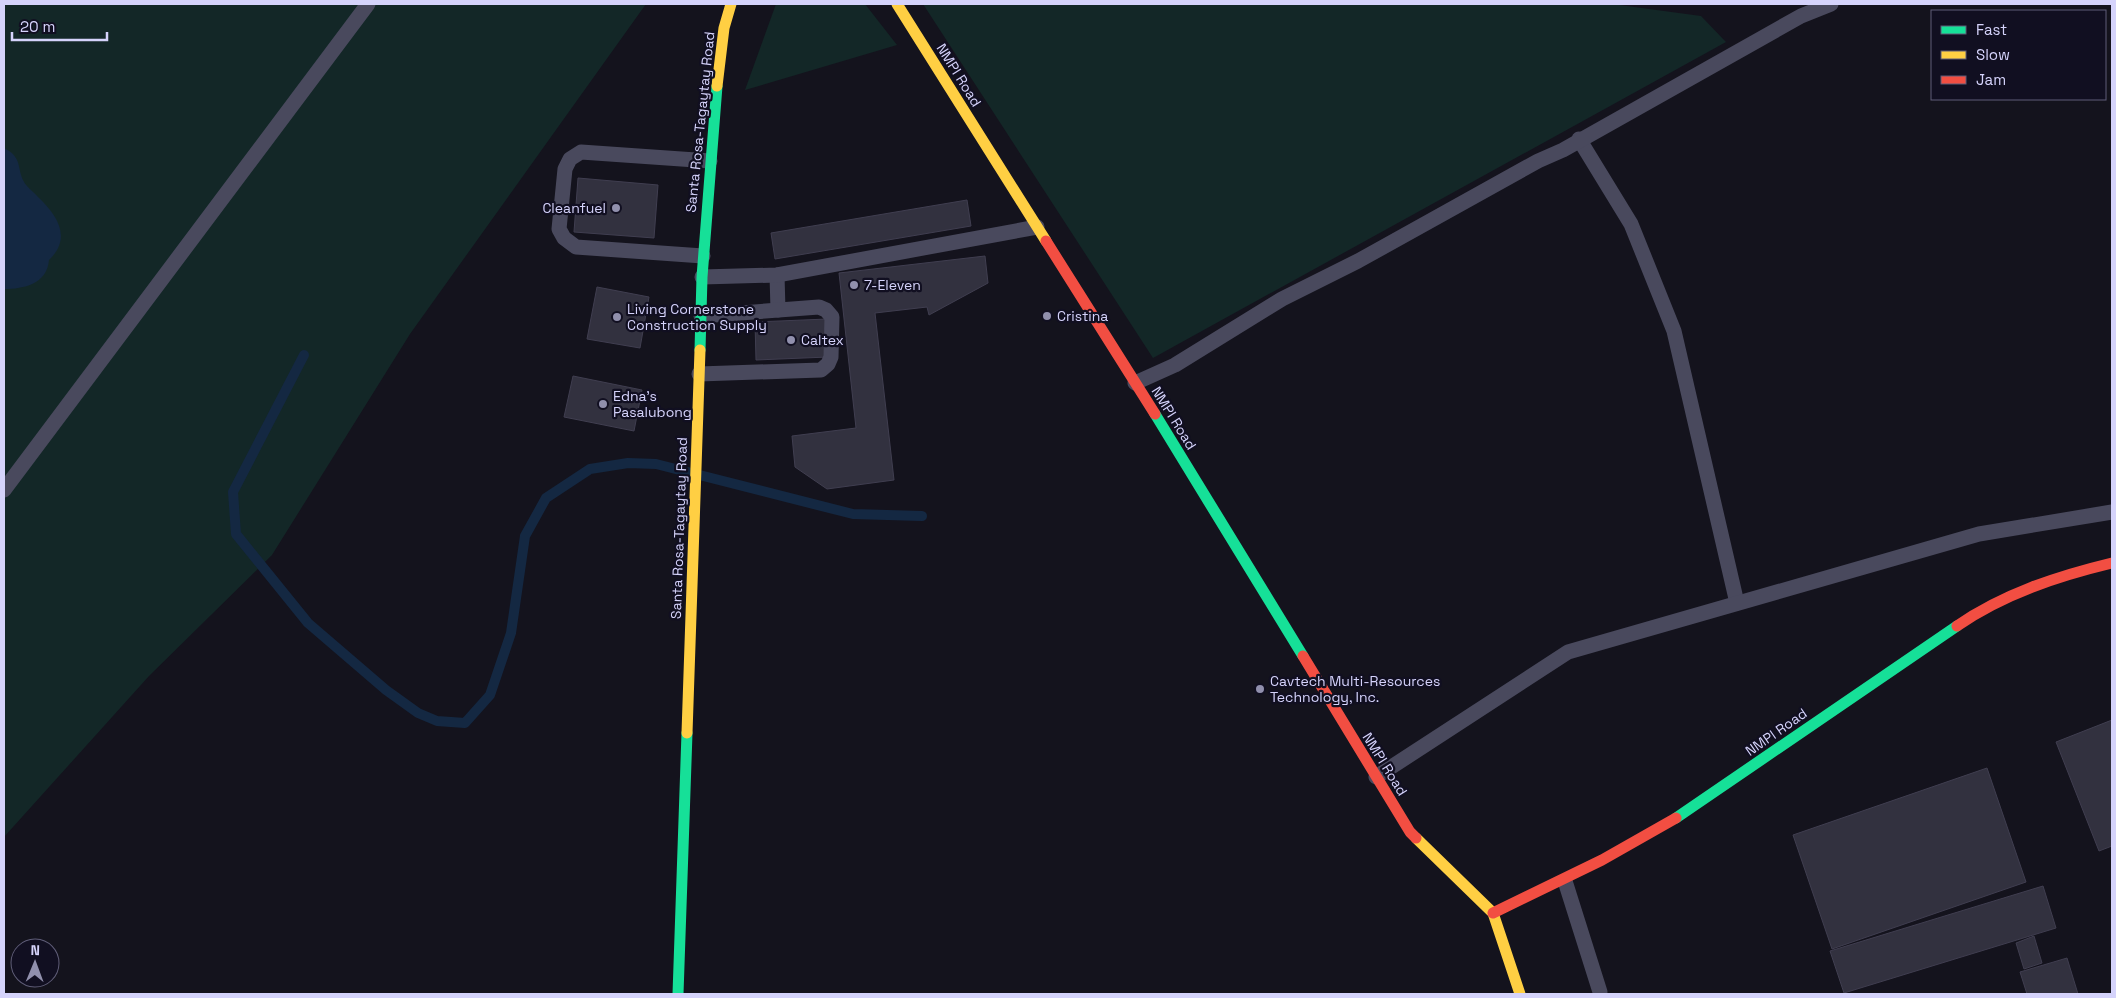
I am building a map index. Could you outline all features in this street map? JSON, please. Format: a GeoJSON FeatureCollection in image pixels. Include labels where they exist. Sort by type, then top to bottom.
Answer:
{"type":"FeatureCollection","features":[{"type":"Feature","properties":{"kind":"street","name":"Santa Rosa-Tagaytay Road"},"geometry":{"type":"LineString","coordinates":[[678,994],[703,256],[710,161],[724,28],[731,4]]}},
{"type":"Feature","properties":{"kind":"street","name":"NMPI Road"},"geometry":{"type":"LineString","coordinates":[[897,4],[1218,515],[1410,832],[1492,913],[1565,881],[1617,854],[1666,825],[1973,615],[2004,598],[2037,584],[2074,572],[2112,563]]}},
{"type":"Feature","properties":{"kind":"street"},"geometry":{"type":"LineString","coordinates":[[1492,913],[1520,994]]}},
{"type":"Feature","properties":{"kind":"lane"},"geometry":{"type":"LineString","coordinates":[[4,490],[368,4]]}},
{"type":"Feature","properties":{"kind":"lane"},"geometry":{"type":"LineString","coordinates":[[1135,384],[1175,365],[1282,299],[1358,260],[1801,16],[1832,4]]}},
{"type":"Feature","properties":{"kind":"lane"},"geometry":{"type":"LineString","coordinates":[[1579,139],[1631,224],[1674,331],[1737,603]]}},
{"type":"Feature","properties":{"kind":"lane"},"geometry":{"type":"LineString","coordinates":[[703,256],[576,247],[564,238],[559,229],[565,168],[570,159],[581,152],[710,161]]}},
{"type":"Feature","properties":{"kind":"lane"},"geometry":{"type":"LineString","coordinates":[[702,277],[777,275],[1037,228]]}},
{"type":"Feature","properties":{"kind":"lane"},"geometry":{"type":"LineString","coordinates":[[777,275],[778,310]]}},
{"type":"Feature","properties":{"kind":"lane"},"geometry":{"type":"LineString","coordinates":[[699,374],[821,370],[828,364],[831,357],[832,317],[826,310],[819,307],[701,316]]}},
{"type":"Feature","properties":{"kind":"lane"},"geometry":{"type":"LineString","coordinates":[[1376,776],[1568,652],[1979,534],[2112,512]]}},
{"type":"Feature","properties":{"kind":"lane"},"geometry":{"type":"LineString","coordinates":[[1565,881],[1600,992]]}},
{"type":"Feature","properties":{"kind":"green space"},"geometry":{"type":"Polygon","coordinates":[[[4,4],[646,4],[410,334],[272,555],[149,676],[4,837],[4,4]]]}},
{"type":"Feature","properties":{"kind":"green space"},"geometry":{"type":"Polygon","coordinates":[[[776,4],[865,4],[897,45],[745,90],[776,4]]]}},
{"type":"Feature","properties":{"kind":"green space"},"geometry":{"type":"Polygon","coordinates":[[[923,4],[1612,4],[1701,16],[1726,42],[1153,358],[923,4]]]}},
{"type":"Feature","properties":{"kind":"water"},"geometry":{"type":"Polygon","coordinates":[[[4,148],[15,156],[23,181],[45,204],[56,219],[61,235],[60,244],[49,260],[44,275],[39,280],[19,288],[4,289],[4,148]]]}},
{"type":"Feature","properties":{"kind":"building","name":"Cleanfuel"},"geometry":{"type":"Polygon","coordinates":[[[578,178],[658,185],[654,238],[574,232],[578,178]]]}},
{"type":"Feature","properties":{"kind":"building"},"geometry":{"type":"Polygon","coordinates":[[[967,200],[971,226],[775,259],[771,233],[967,200]]]}},
{"type":"Feature","properties":{"kind":"building"},"geometry":{"type":"Polygon","coordinates":[[[985,256],[988,283],[929,315],[927,307],[875,313],[894,480],[827,489],[795,467],[792,436],[856,428],[839,273],[985,256]]]}},
{"type":"Feature","properties":{"kind":"building"},"geometry":{"type":"Polygon","coordinates":[[[597,287],[649,297],[640,348],[587,339],[597,287]]]}},
{"type":"Feature","properties":{"kind":"building","name":"Caltex"},"geometry":{"type":"Polygon","coordinates":[[[827,319],[828,357],[756,360],[755,322],[827,319]]]}},
{"type":"Feature","properties":{"kind":"building","name":"Edna's Pasalubong"},"geometry":{"type":"Polygon","coordinates":[[[573,376],[642,390],[634,431],[564,417],[573,376]]]}},
{"type":"Feature","properties":{"kind":"building"},"geometry":{"type":"Polygon","coordinates":[[[2112,720],[2112,846],[2099,851],[2056,742],[2112,720]]]}},
{"type":"Feature","properties":{"kind":"building"},"geometry":{"type":"Polygon","coordinates":[[[1987,768],[2026,882],[1832,949],[1793,835],[1987,768]]]}},
{"type":"Feature","properties":{"kind":"building"},"geometry":{"type":"Polygon","coordinates":[[[2043,886],[2056,928],[1844,993],[1830,951],[2043,886]]]}},
{"type":"Feature","properties":{"kind":"building"},"geometry":{"type":"Polygon","coordinates":[[[2034,936],[2042,963],[2024,969],[2016,943],[2034,936]]]}},
{"type":"Feature","properties":{"kind":"building"},"geometry":{"type":"Polygon","coordinates":[[[2067,958],[2078,994],[2027,994],[2020,972],[2067,958]]]}},
{"type":"Feature","properties":{"kind":"waterway"},"geometry":{"type":"LineString","coordinates":[[304,355],[233,492],[236,534],[308,623],[386,690],[418,713],[437,721],[465,723],[490,695],[511,633],[525,536],[546,498],[590,469],[628,463],[656,464],[853,514],[922,516]]}},
{"type":"Feature","properties":{"kind":"traffic: fast"},"geometry":{"type":"LineString","coordinates":[[700,350],[702,277],[717,86]]}},
{"type":"Feature","properties":{"kind":"traffic: fast"},"geometry":{"type":"LineString","coordinates":[[1155,414],[1303,656]]}},
{"type":"Feature","properties":{"kind":"traffic: fast"},"geometry":{"type":"LineString","coordinates":[[1676,818],[1957,626]]}},
{"type":"Feature","properties":{"kind":"traffic: fast"},"geometry":{"type":"LineString","coordinates":[[678,994],[687,733]]}},
{"type":"Feature","properties":{"kind":"traffic: slow"},"geometry":{"type":"LineString","coordinates":[[717,86],[724,28],[731,4]]}},
{"type":"Feature","properties":{"kind":"traffic: slow"},"geometry":{"type":"LineString","coordinates":[[897,4],[1046,241]]}},
{"type":"Feature","properties":{"kind":"traffic: slow"},"geometry":{"type":"LineString","coordinates":[[687,733],[700,350]]}},
{"type":"Feature","properties":{"kind":"traffic: slow"},"geometry":{"type":"LineString","coordinates":[[1416,838],[1493,913],[1520,994]]}},
{"type":"Feature","properties":{"kind":"traffic: jam"},"geometry":{"type":"LineString","coordinates":[[1046,241],[1155,414]]}},
{"type":"Feature","properties":{"kind":"traffic: jam"},"geometry":{"type":"LineString","coordinates":[[1957,626],[2012,595],[2051,580],[2112,563]]}},
{"type":"Feature","properties":{"kind":"traffic: jam"},"geometry":{"type":"LineString","coordinates":[[1303,656],[1410,832],[1416,838]]}},
{"type":"Feature","properties":{"kind":"traffic: jam"},"geometry":{"type":"LineString","coordinates":[[1493,913],[1602,860],[1676,818]]}},
{"type":"Feature","properties":{"kind":"place","name":"Cleanfuel"},"geometry":{"type":"Point","coordinates":[616,208]}},
{"type":"Feature","properties":{"kind":"place","name":"7-Eleven"},"geometry":{"type":"Point","coordinates":[854,285]}},
{"type":"Feature","properties":{"kind":"place","name":"Cristina"},"geometry":{"type":"Point","coordinates":[1047,316]}},
{"type":"Feature","properties":{"kind":"place","name":"Living Cornerstone Construction Supply"},"geometry":{"type":"Point","coordinates":[617,317]}},
{"type":"Feature","properties":{"kind":"place","name":"Caltex"},"geometry":{"type":"Point","coordinates":[791,340]}},
{"type":"Feature","properties":{"kind":"place","name":"Edna's Pasalubong"},"geometry":{"type":"Point","coordinates":[603,404]}},
{"type":"Feature","properties":{"kind":"place","name":"Cavtech Multi-Resources Technology, Inc."},"geometry":{"type":"Point","coordinates":[1260,689]}}]}
